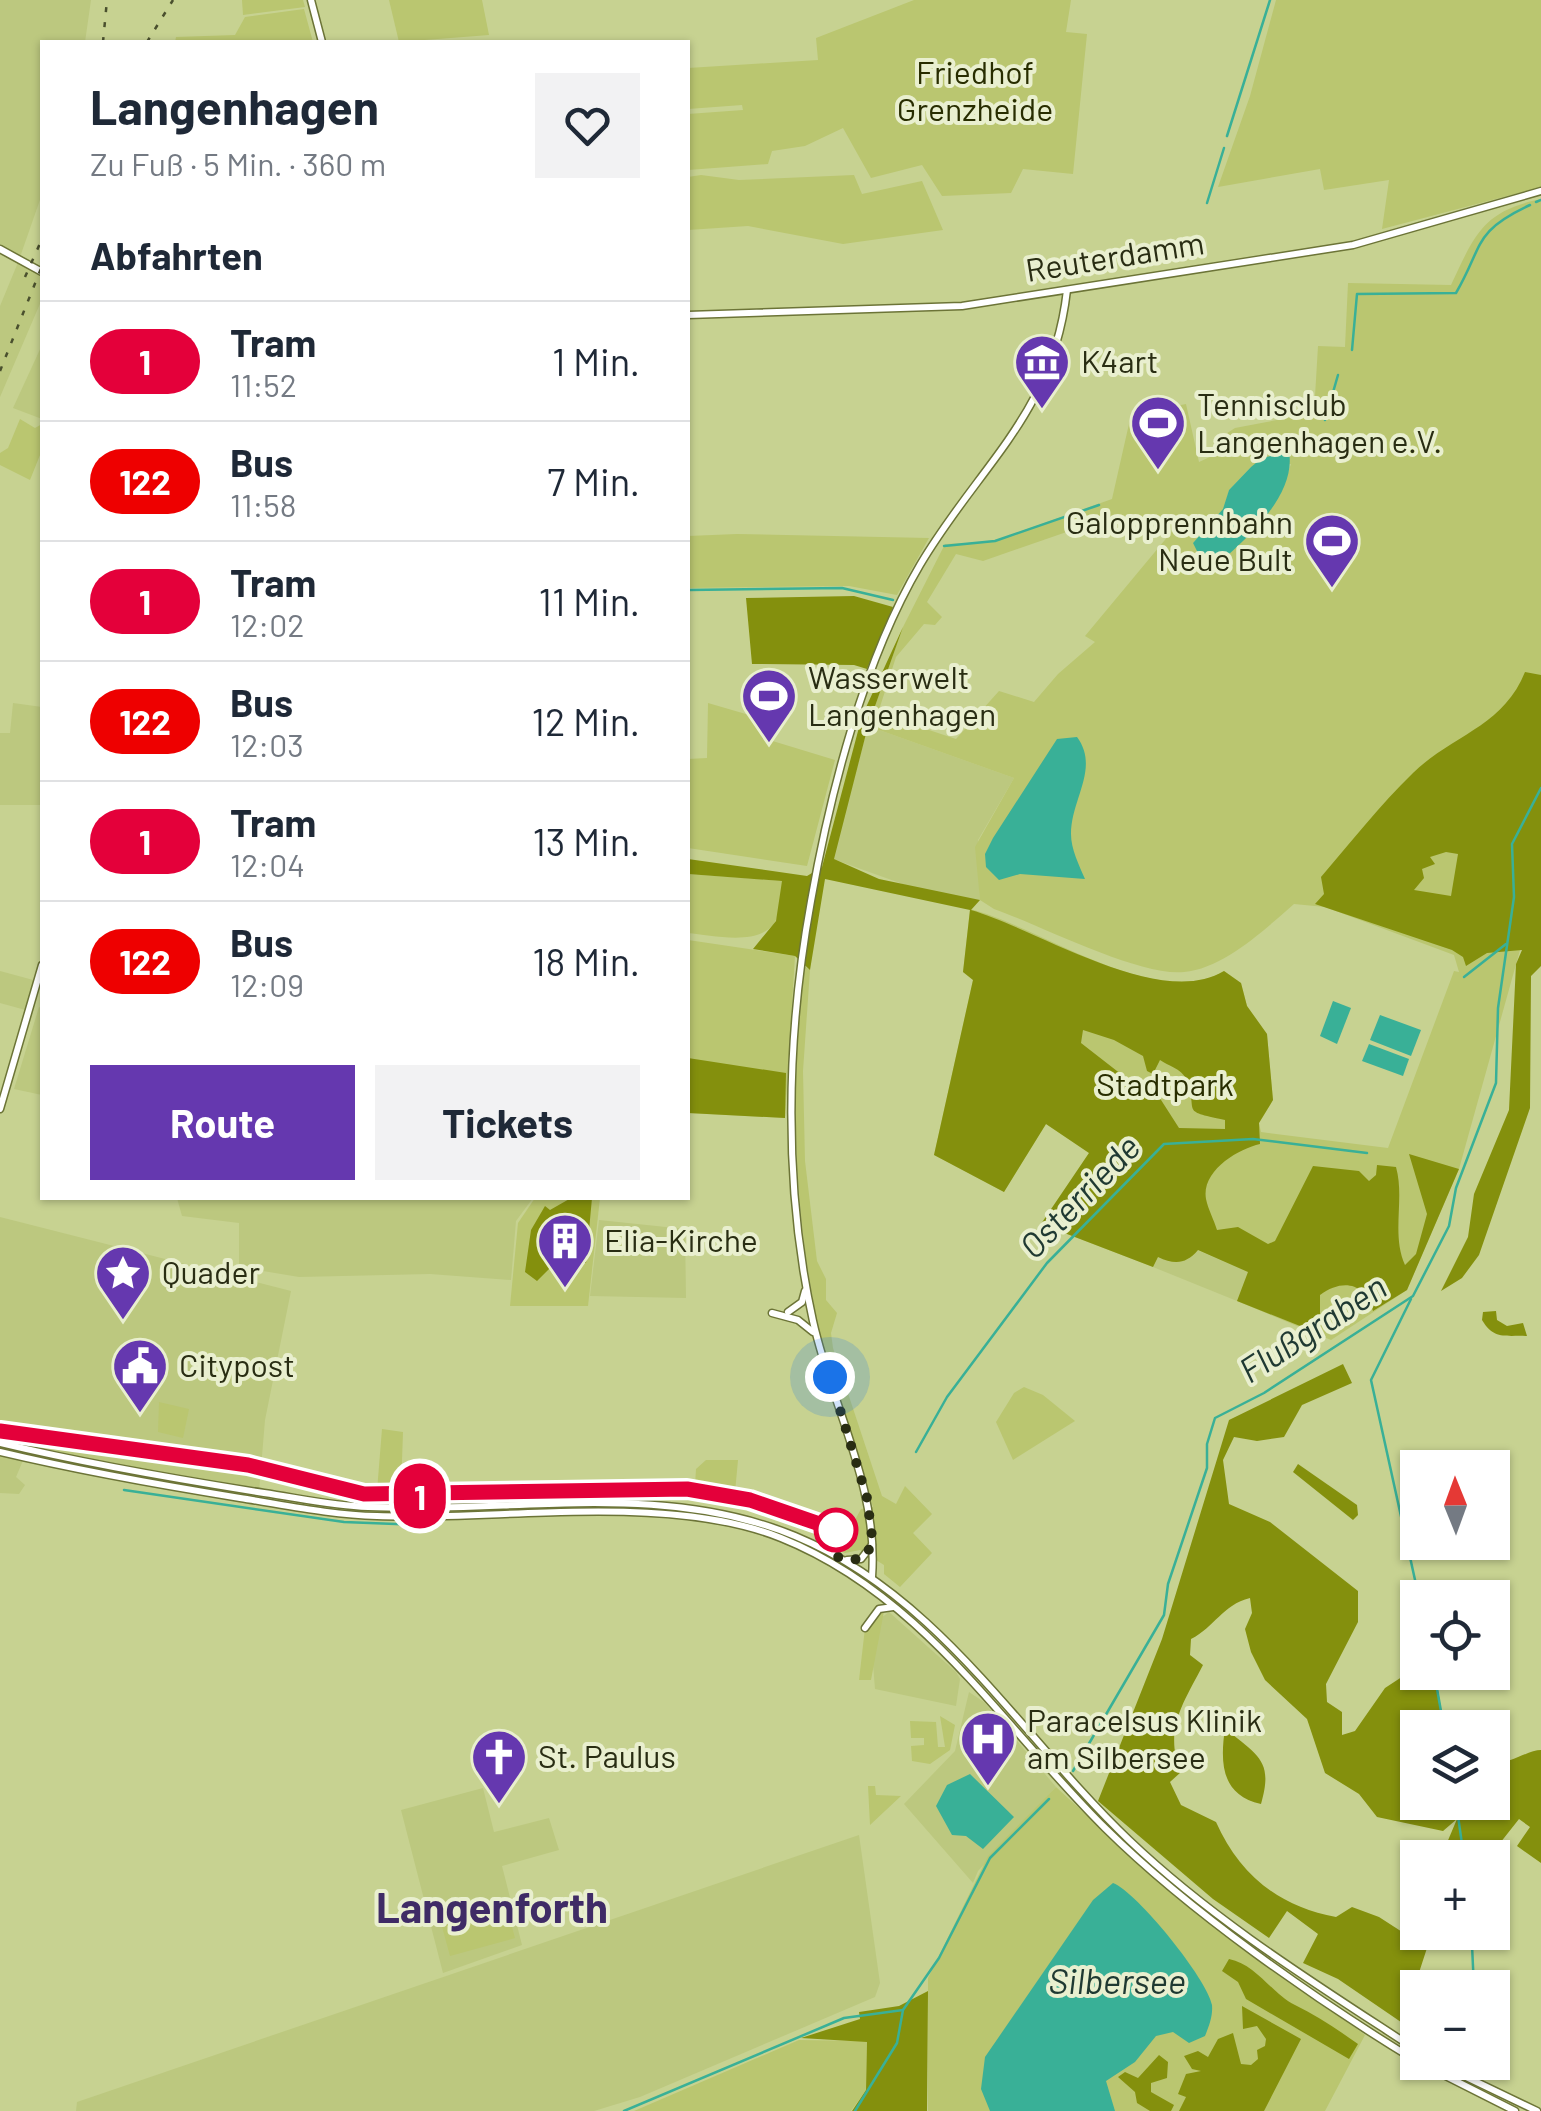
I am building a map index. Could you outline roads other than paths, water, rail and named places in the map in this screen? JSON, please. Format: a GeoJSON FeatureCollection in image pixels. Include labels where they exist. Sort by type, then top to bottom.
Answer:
{"type":"FeatureCollection","features":[{"type":"Feature","properties":{"kind":"main road"},"geometry":{"type":"LineString","coordinates":[[312,0],[322,40]]}},
{"type":"Feature","properties":{"kind":"main road","name":"Reuterdamm"},"geometry":{"type":"LineString","coordinates":[[690,315],[916,311],[1067,290],[1353,245],[1541,191]]}},
{"type":"Feature","properties":{"kind":"main road"},"geometry":{"type":"LineString","coordinates":[[0,249],[40,271]]}},
{"type":"Feature","properties":{"kind":"main road"},"geometry":{"type":"LineString","coordinates":[[872,1578],[873,1544],[867,1498],[816,1337],[794,1165],[792,1073],[804,942],[831,814],[863,698],[902,603],[940,534],[1030,412],[1054,353],[1067,290]]}},
{"type":"Feature","properties":{"kind":"main road"},"geometry":{"type":"LineString","coordinates":[[0,1108],[40,972]]}},
{"type":"Feature","properties":{"kind":"main road"},"geometry":{"type":"LineString","coordinates":[[788,1312],[802,1302],[807,1285]]}},
{"type":"Feature","properties":{"kind":"main road"},"geometry":{"type":"LineString","coordinates":[[772,1313],[798,1320],[816,1337]]}},
{"type":"Feature","properties":{"kind":"main road"},"geometry":{"type":"LineString","coordinates":[[0,1443],[143,1474],[359,1506],[547,1503],[697,1509],[781,1530],[844,1560],[931,1625],[1096,1820],[1159,1876],[1400,2049]]}},
{"type":"Feature","properties":{"kind":"main road"},"geometry":{"type":"LineString","coordinates":[[0,1452],[137,1482],[358,1515],[543,1513],[722,1522],[804,1549],[898,1608],[970,1672],[1072,1782],[1163,1870],[1242,1931],[1400,2040]]}},
{"type":"Feature","properties":{"kind":"main road"},"geometry":{"type":"LineString","coordinates":[[844,1560],[862,1559],[873,1544]]}},
{"type":"Feature","properties":{"kind":"main road"},"geometry":{"type":"LineString","coordinates":[[866,1628],[879,1609],[898,1608]]}},
{"type":"Feature","properties":{"kind":"main road"},"geometry":{"type":"LineString","coordinates":[[1454,2080],[1515,2111]]}},
{"type":"Feature","properties":{"kind":"main road"},"geometry":{"type":"LineString","coordinates":[[1472,2080],[1537,2111]]}},
{"type":"Feature","properties":{"kind":"water"},"geometry":{"type":"Polygon","coordinates":[[[1289,452],[1289,467],[1280,495],[1261,522],[1228,555],[1228,565],[1215,567],[1202,561],[1193,543],[1223,509],[1229,490],[1262,458],[1289,452]]]}},
{"type":"Feature","properties":{"kind":"water"},"geometry":{"type":"Polygon","coordinates":[[[1077,737],[1086,760],[1071,834],[1085,879],[1020,874],[999,880],[986,867],[985,854],[993,838],[1057,739],[1077,737]]]}},
{"type":"Feature","properties":{"kind":"water"},"geometry":{"type":"Polygon","coordinates":[[[1333,1001],[1351,1008],[1337,1044],[1320,1036],[1333,1001]]]}},
{"type":"Feature","properties":{"kind":"water"},"geometry":{"type":"Polygon","coordinates":[[[1380,1015],[1421,1030],[1411,1056],[1370,1040],[1380,1015]]]}},
{"type":"Feature","properties":{"kind":"water"},"geometry":{"type":"Polygon","coordinates":[[[1369,1044],[1409,1059],[1403,1076],[1362,1061],[1369,1044]]]}},
{"type":"Feature","properties":{"kind":"water"},"geometry":{"type":"Polygon","coordinates":[[[970,1774],[1014,1817],[983,1849],[966,1836],[952,1835],[936,1806],[947,1785],[970,1774]]]}},
{"type":"Feature","properties":{"kind":"water","name":"Silbersee"},"geometry":{"type":"Polygon","coordinates":[[[1113,1883],[1154,1919],[1208,1993],[1212,2005],[1205,2036],[1189,2043],[1173,2032],[1156,2036],[1135,2062],[1106,2081],[1115,2111],[990,2111],[981,2089],[985,2057],[1093,1900],[1113,1883]]]}},
{"type":"Feature","properties":{"kind":"waterway"},"geometry":{"type":"LineString","coordinates":[[1227,136],[1270,0]]}},
{"type":"Feature","properties":{"kind":"waterway"},"geometry":{"type":"LineString","coordinates":[[1207,203],[1224,148]]}},
{"type":"Feature","properties":{"kind":"waterway"},"geometry":{"type":"LineString","coordinates":[[1536,202],[1541,200]]}},
{"type":"Feature","properties":{"kind":"waterway"},"geometry":{"type":"LineString","coordinates":[[1352,350],[1357,294],[1456,293],[1488,232],[1530,205]]}},
{"type":"Feature","properties":{"kind":"waterway"},"geometry":{"type":"LineString","coordinates":[[1325,420],[1338,375]]}},
{"type":"Feature","properties":{"kind":"waterway"},"geometry":{"type":"LineString","coordinates":[[944,546],[995,541],[1099,505]]}},
{"type":"Feature","properties":{"kind":"waterway"},"geometry":{"type":"LineString","coordinates":[[690,590],[842,588],[893,600]]}},
{"type":"Feature","properties":{"kind":"waterway","name":"Flußgraben"},"geometry":{"type":"LineString","coordinates":[[1073,1771],[1164,1615],[1168,1584],[1207,1468],[1207,1444],[1215,1418],[1264,1393],[1413,1296],[1449,1226],[1456,1188],[1496,1083],[1498,1008],[1514,897],[1512,844],[1541,788]]}},
{"type":"Feature","properties":{"kind":"waterway"},"geometry":{"type":"LineString","coordinates":[[1464,977],[1506,944]]}},
{"type":"Feature","properties":{"kind":"waterway","name":"Osterriede"},"geometry":{"type":"LineString","coordinates":[[916,1452],[947,1397],[1047,1263],[1164,1144],[1253,1139],[1367,1153]]}},
{"type":"Feature","properties":{"kind":"waterway"},"geometry":{"type":"LineString","coordinates":[[1411,1299],[1371,1380],[1415,1580]]}},
{"type":"Feature","properties":{"kind":"waterway"},"geometry":{"type":"LineString","coordinates":[[124,1490],[344,1522],[421,1525]]}},
{"type":"Feature","properties":{"kind":"waterway"},"geometry":{"type":"LineString","coordinates":[[1437,1690],[1441,1710]]}},
{"type":"Feature","properties":{"kind":"waterway","name":"Flußgraben"},"geometry":{"type":"LineString","coordinates":[[855,2111],[897,2043],[903,2010],[939,1958],[990,1858],[1049,1799]]}},
{"type":"Feature","properties":{"kind":"waterway"},"geometry":{"type":"LineString","coordinates":[[1459,1820],[1461,1840]]}},
{"type":"Feature","properties":{"kind":"waterway"},"geometry":{"type":"LineString","coordinates":[[1472,1950],[1473,1970]]}},
{"type":"Feature","properties":{"kind":"waterway"},"geometry":{"type":"LineString","coordinates":[[624,2111],[844,2018],[903,2010]]}},
{"type":"Feature","properties":{"kind":"tram line"},"geometry":{"type":"LineString","coordinates":[[0,1431],[248,1465],[364,1494],[687,1489],[750,1501],[840,1531]]}},
{"type":"Feature","properties":{"kind":"tram line","name":"1"},"geometry":{"type":"LineString","coordinates":[[0,1431],[248,1465],[364,1494],[416,1496],[536,1488],[687,1489],[750,1500],[840,1531]]}},
{"type":"Feature","properties":{"kind":"railway"},"geometry":{"type":"LineString","coordinates":[[103,40],[107,0]]}},
{"type":"Feature","properties":{"kind":"railway"},"geometry":{"type":"LineString","coordinates":[[148,40],[173,0]]}},
{"type":"Feature","properties":{"kind":"railway"},"geometry":{"type":"LineString","coordinates":[[25,277],[40,243]]}},
{"type":"Feature","properties":{"kind":"railway"},"geometry":{"type":"LineString","coordinates":[[0,371],[40,271]]}},
{"type":"Feature","properties":{"kind":"place","name":"K4art"},"geometry":{"type":"Point","coordinates":[1042,411]}},
{"type":"Feature","properties":{"kind":"place","name":"Tennisclub Langenhagen e.V."},"geometry":{"type":"Point","coordinates":[1158,472]}},
{"type":"Feature","properties":{"kind":"place","name":"Galopprennbahn Neue Bult"},"geometry":{"type":"Point","coordinates":[1332,590]}},
{"type":"Feature","properties":{"kind":"place","name":"Wasserwelt Langenhagen"},"geometry":{"type":"Point","coordinates":[769,745]}},
{"type":"Feature","properties":{"kind":"place","name":"Elia-Kirche"},"geometry":{"type":"Point","coordinates":[565,1290]}},
{"type":"Feature","properties":{"kind":"place","name":"Quader"},"geometry":{"type":"Point","coordinates":[123,1322]}},
{"type":"Feature","properties":{"kind":"place","name":"Citypost"},"geometry":{"type":"Point","coordinates":[140,1415]}},
{"type":"Feature","properties":{"kind":"place","name":"Paracelsus Klinik am Silbersee"},"geometry":{"type":"Point","coordinates":[988,1788]}},
{"type":"Feature","properties":{"kind":"place","name":"St. Paulus"},"geometry":{"type":"Point","coordinates":[499,1806]}},
{"type":"Feature","properties":{"kind":"district","name":"Langenforth"},"geometry":{"type":"Point","coordinates":[492,1908]}},
{"type":"Feature","properties":{"kind":"park label","name":"Friedhof Grenzheide"},"geometry":{"type":"Point","coordinates":[975,92]}},
{"type":"Feature","properties":{"kind":"park label","name":"Stadtpark"},"geometry":{"type":"Point","coordinates":[1165,1085]}}]}
